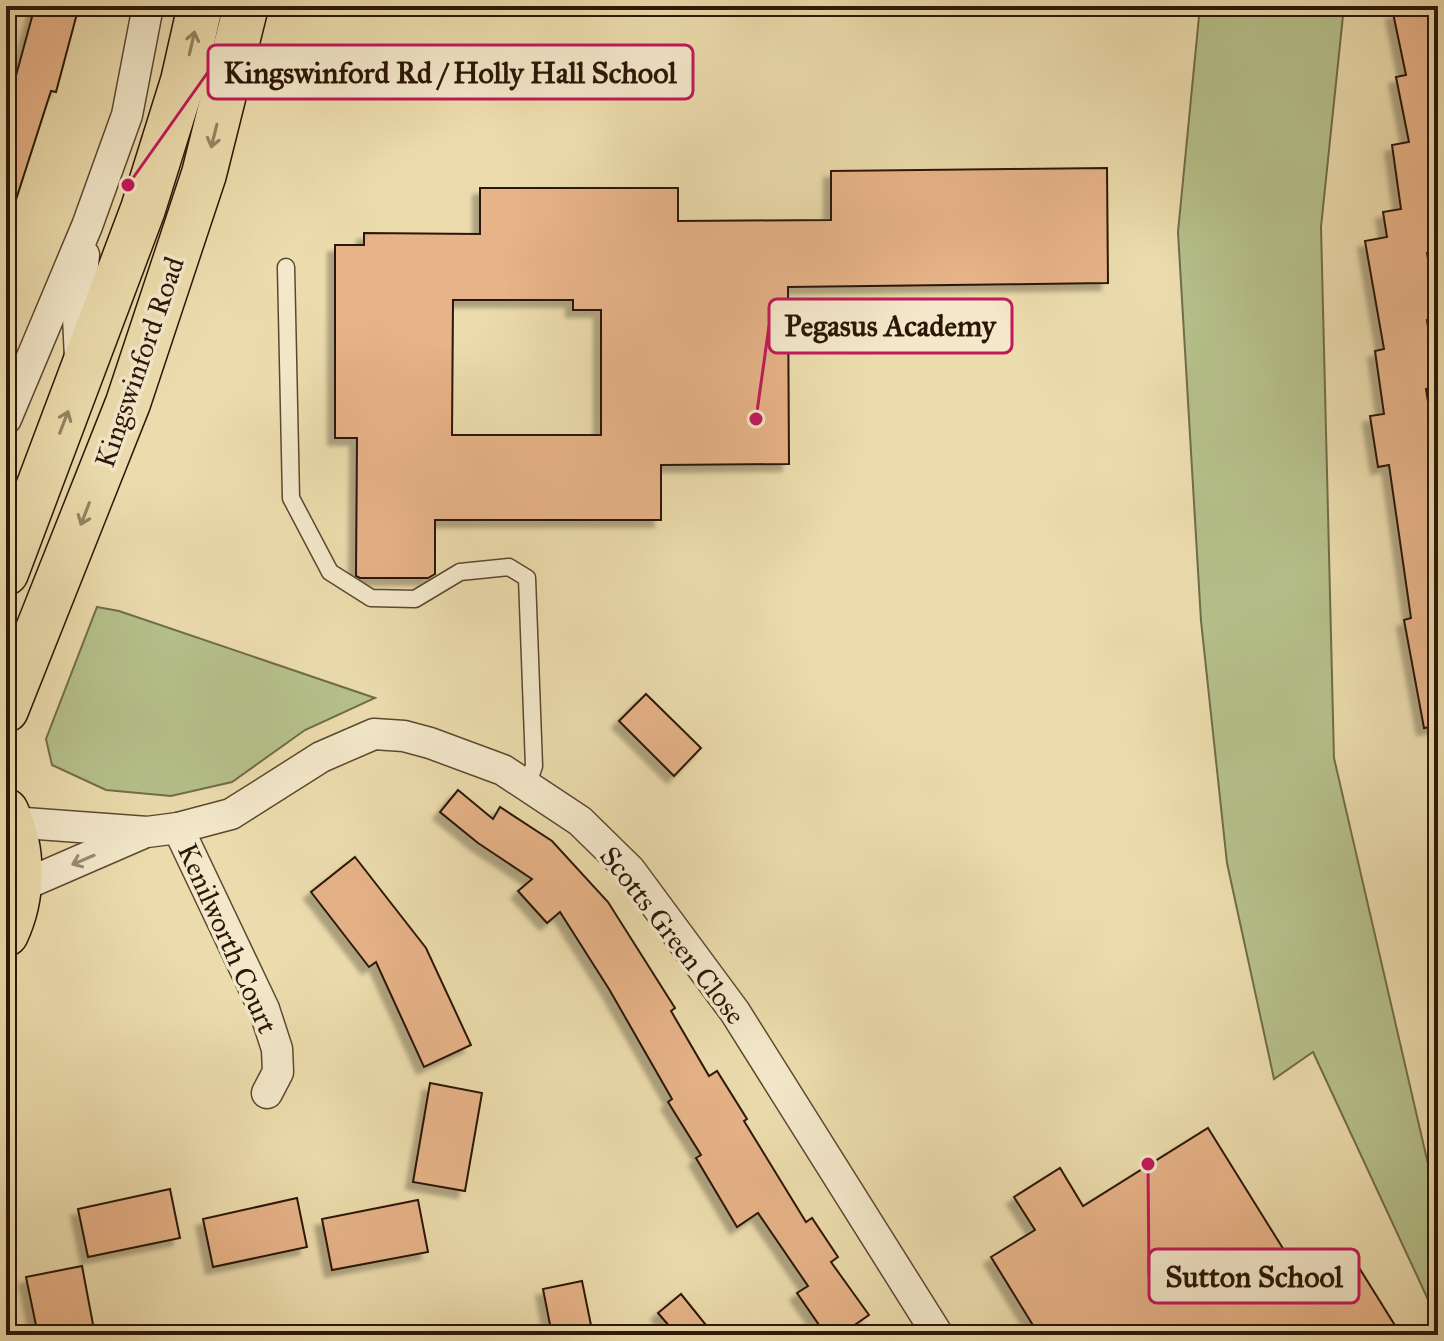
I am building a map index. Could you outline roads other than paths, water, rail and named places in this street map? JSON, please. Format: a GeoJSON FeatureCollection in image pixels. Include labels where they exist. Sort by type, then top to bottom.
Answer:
{"type":"FeatureCollection","features":[{"type":"Feature","properties":{"kind":"main road","name":"Kingswinford Road"},"geometry":{"type":"LineString","coordinates":[[6,573],[147,195],[183,81],[200,6]]}},
{"type":"Feature","properties":{"kind":"main road","name":"Kingswinford Road"},"geometry":{"type":"LineString","coordinates":[[6,710],[128,403],[204,174],[246,6]]}},
{"type":"Feature","properties":{"kind":"main road"},"geometry":{"type":"LineString","coordinates":[[6,934],[19,887],[19,854],[9,816]]}},
{"type":"Feature","properties":{"kind":"street","name":"Kingswinford Road"},"geometry":{"type":"LineString","coordinates":[[6,419],[87,226],[127,115],[148,6]]}},
{"type":"Feature","properties":{"kind":"street","name":"Kingswinford Road"},"geometry":{"type":"LineString","coordinates":[[81,377],[78,316],[87,226]]}},
{"type":"Feature","properties":{"kind":"street","name":"Scotts Green Close"},"geometry":{"type":"LineString","coordinates":[[9,816],[147,832],[178,828],[231,814],[321,757],[374,734],[404,736],[430,743],[503,770],[580,821],[630,870],[735,1012],[938,1335]]}},
{"type":"Feature","properties":{"kind":"street","name":"Kenilworth Court"},"geometry":{"type":"LineString","coordinates":[[178,828],[268,1022],[277,1049],[278,1072],[267,1093]]}},
{"type":"Feature","properties":{"kind":"street","name":"Scotts Green Close"},"geometry":{"type":"LineString","coordinates":[[19,887],[147,832]]}},
{"type":"Feature","properties":{"kind":"lane"},"geometry":{"type":"LineString","coordinates":[[286,267],[291,498],[330,572],[371,598],[415,599],[460,572],[509,567],[527,578],[534,766],[527,786]]}},
{"type":"Feature","properties":{"kind":"place","name":"Kingswinford Rd / Holly Hall School"},"geometry":{"type":"Point","coordinates":[128,185]}},
{"type":"Feature","properties":{"kind":"place","name":"Pegasus Academy"},"geometry":{"type":"Point","coordinates":[756,419]}},
{"type":"Feature","properties":{"kind":"place","name":"Sutton School"},"geometry":{"type":"Point","coordinates":[1148,1164]}}]}
